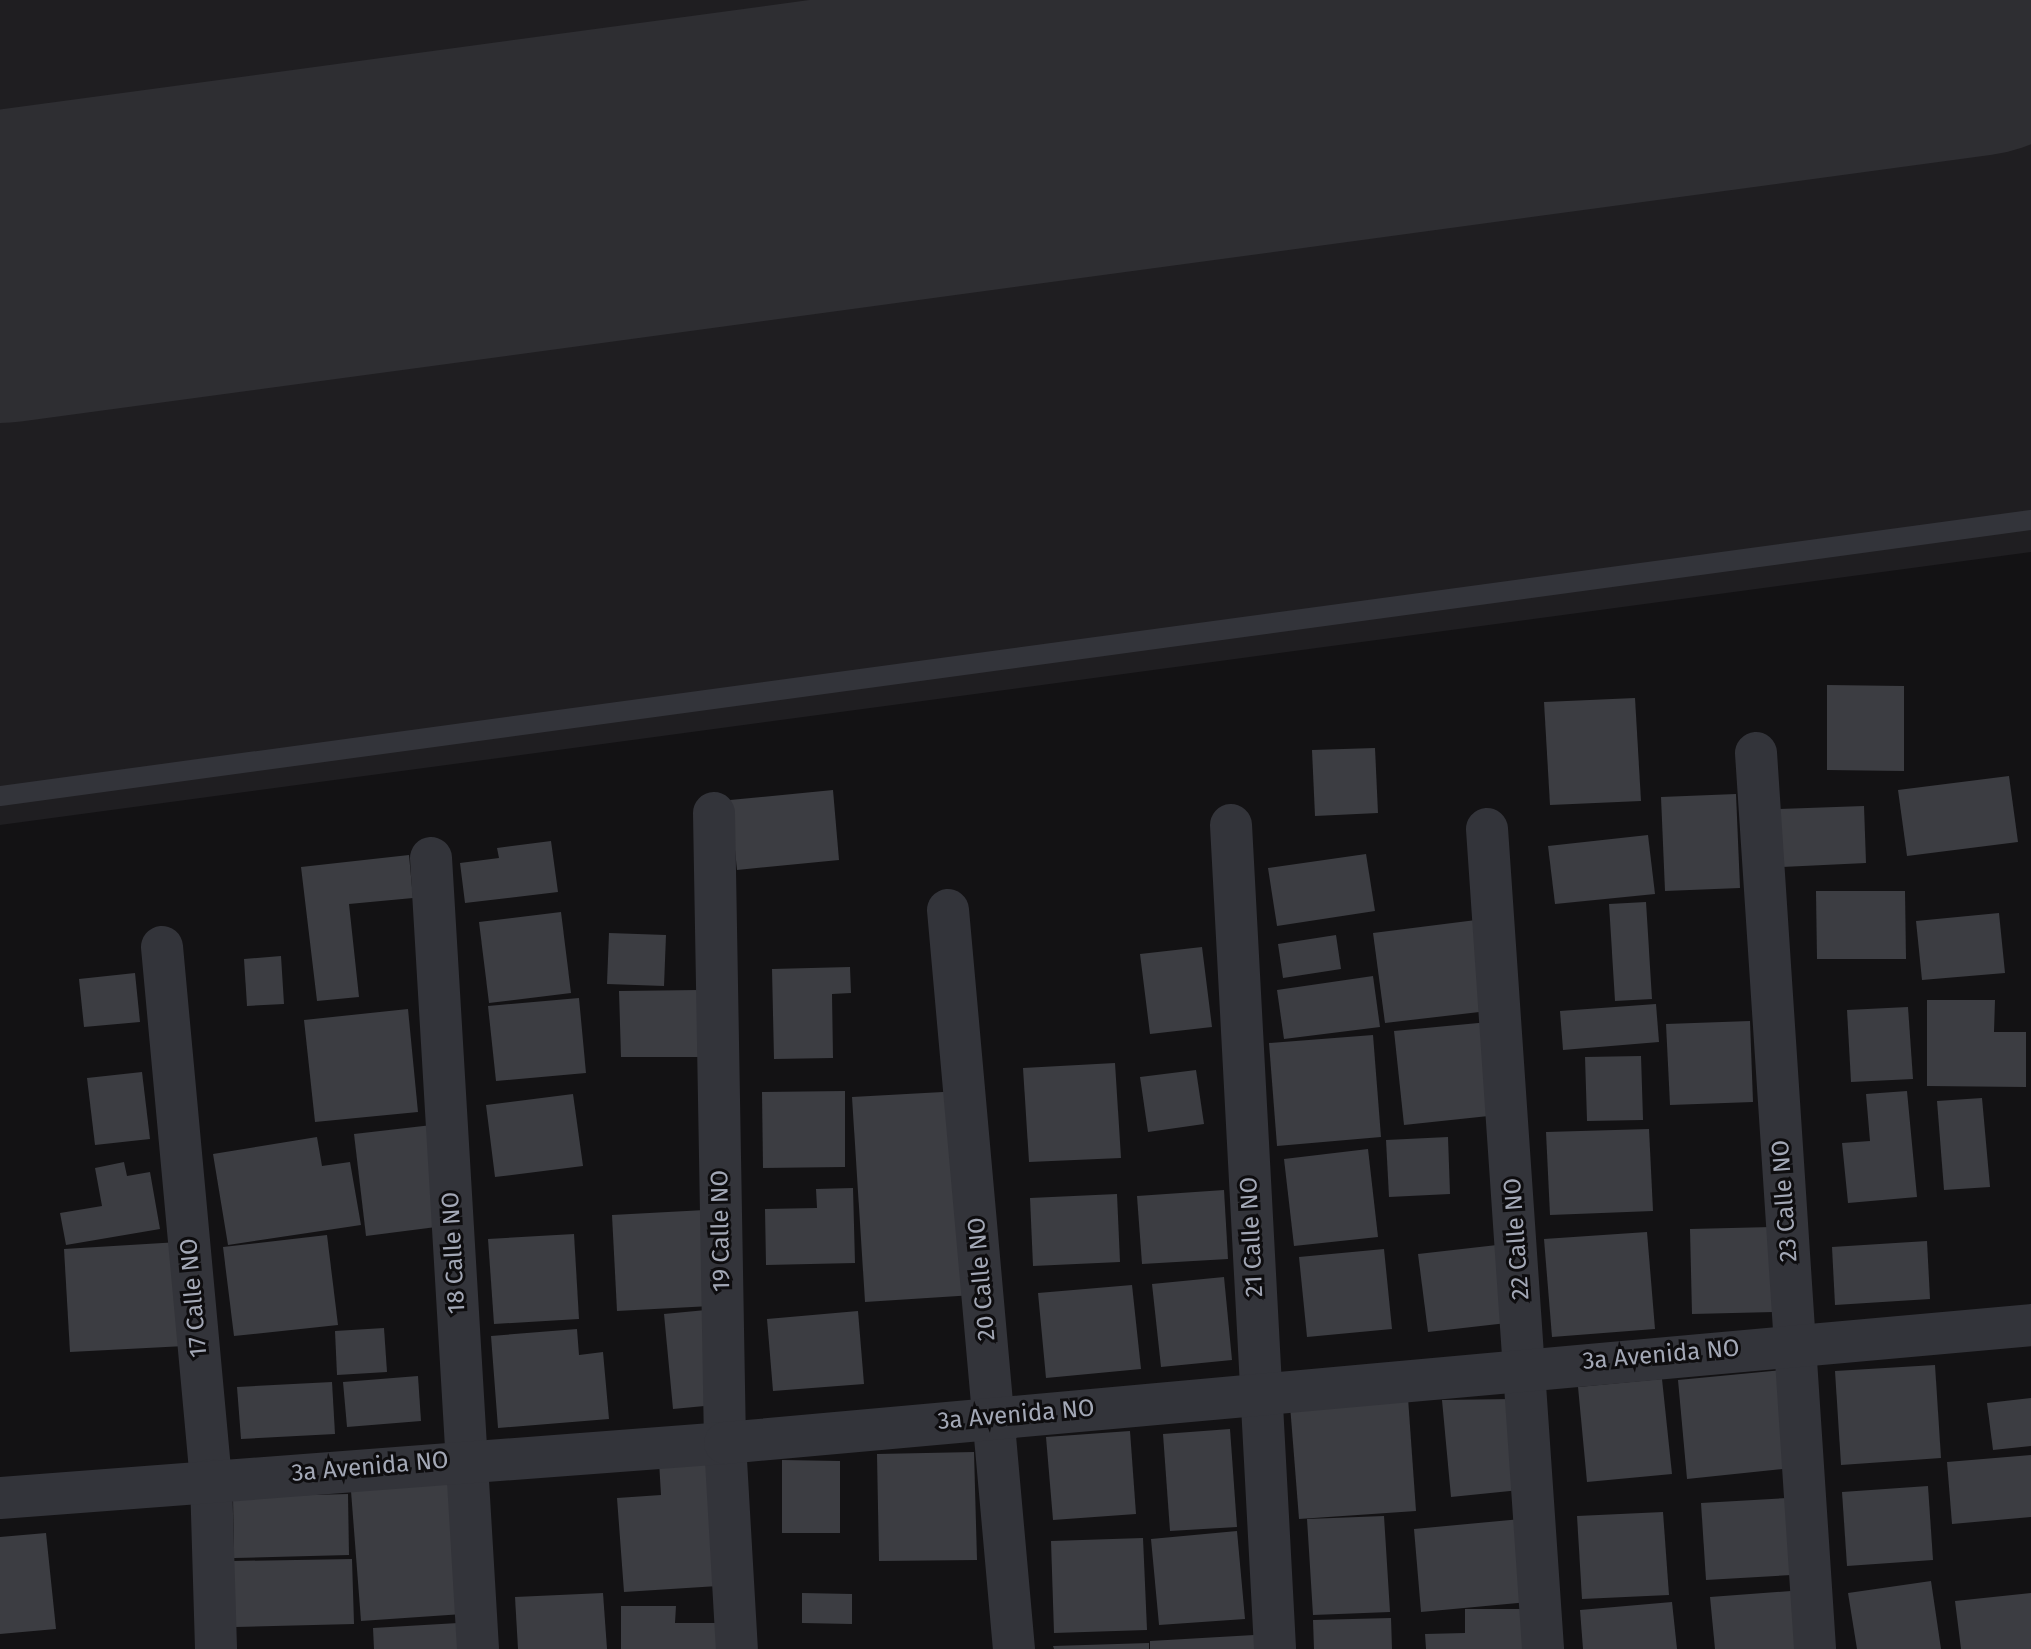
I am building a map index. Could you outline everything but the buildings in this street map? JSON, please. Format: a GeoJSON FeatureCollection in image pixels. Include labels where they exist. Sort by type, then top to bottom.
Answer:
{"type":"FeatureCollection","features":[{"type":"Feature","properties":{"kind":"street","name":"23 Calle NO"},"geometry":{"type":"LineString","coordinates":[[1756,753],[1815,1649]]}},
{"type":"Feature","properties":{"kind":"street","name":"19 Calle NO"},"geometry":{"type":"LineString","coordinates":[[714,813],[725,1443],[737,1649]]}},
{"type":"Feature","properties":{"kind":"street","name":"21 Calle NO"},"geometry":{"type":"LineString","coordinates":[[1231,825],[1275,1649]]}},
{"type":"Feature","properties":{"kind":"street","name":"22 Calle NO"},"geometry":{"type":"LineString","coordinates":[[1487,829],[1543,1649]]}},
{"type":"Feature","properties":{"kind":"street","name":"18 Calle NO"},"geometry":{"type":"LineString","coordinates":[[431,858],[478,1649]]}},
{"type":"Feature","properties":{"kind":"street","name":"20 Calle NO"},"geometry":{"type":"LineString","coordinates":[[948,910],[1014,1649]]}},
{"type":"Feature","properties":{"kind":"street","name":"17 Calle NO"},"geometry":{"type":"LineString","coordinates":[[162,947],[211,1480],[216,1649]]}},
{"type":"Feature","properties":{"kind":"street","name":"3a Avenida NO"},"geometry":{"type":"LineString","coordinates":[[0,1498],[467,1458],[725,1443],[1526,1366],[2031,1325]]}},
{"type":"Feature","properties":{"kind":"lane"},"geometry":{"type":"LineString","coordinates":[[0,796],[2031,520]]}},
{"type":"Feature","properties":{"kind":"shaded area"},"geometry":{"type":"Polygon","coordinates":[[[0,0],[2031,0],[2031,552],[0,825],[0,0]]]}},
{"type":"Feature","properties":{"kind":"runway"},"geometry":{"type":"LineString","coordinates":[[0,267],[1971,0]]}}]}
